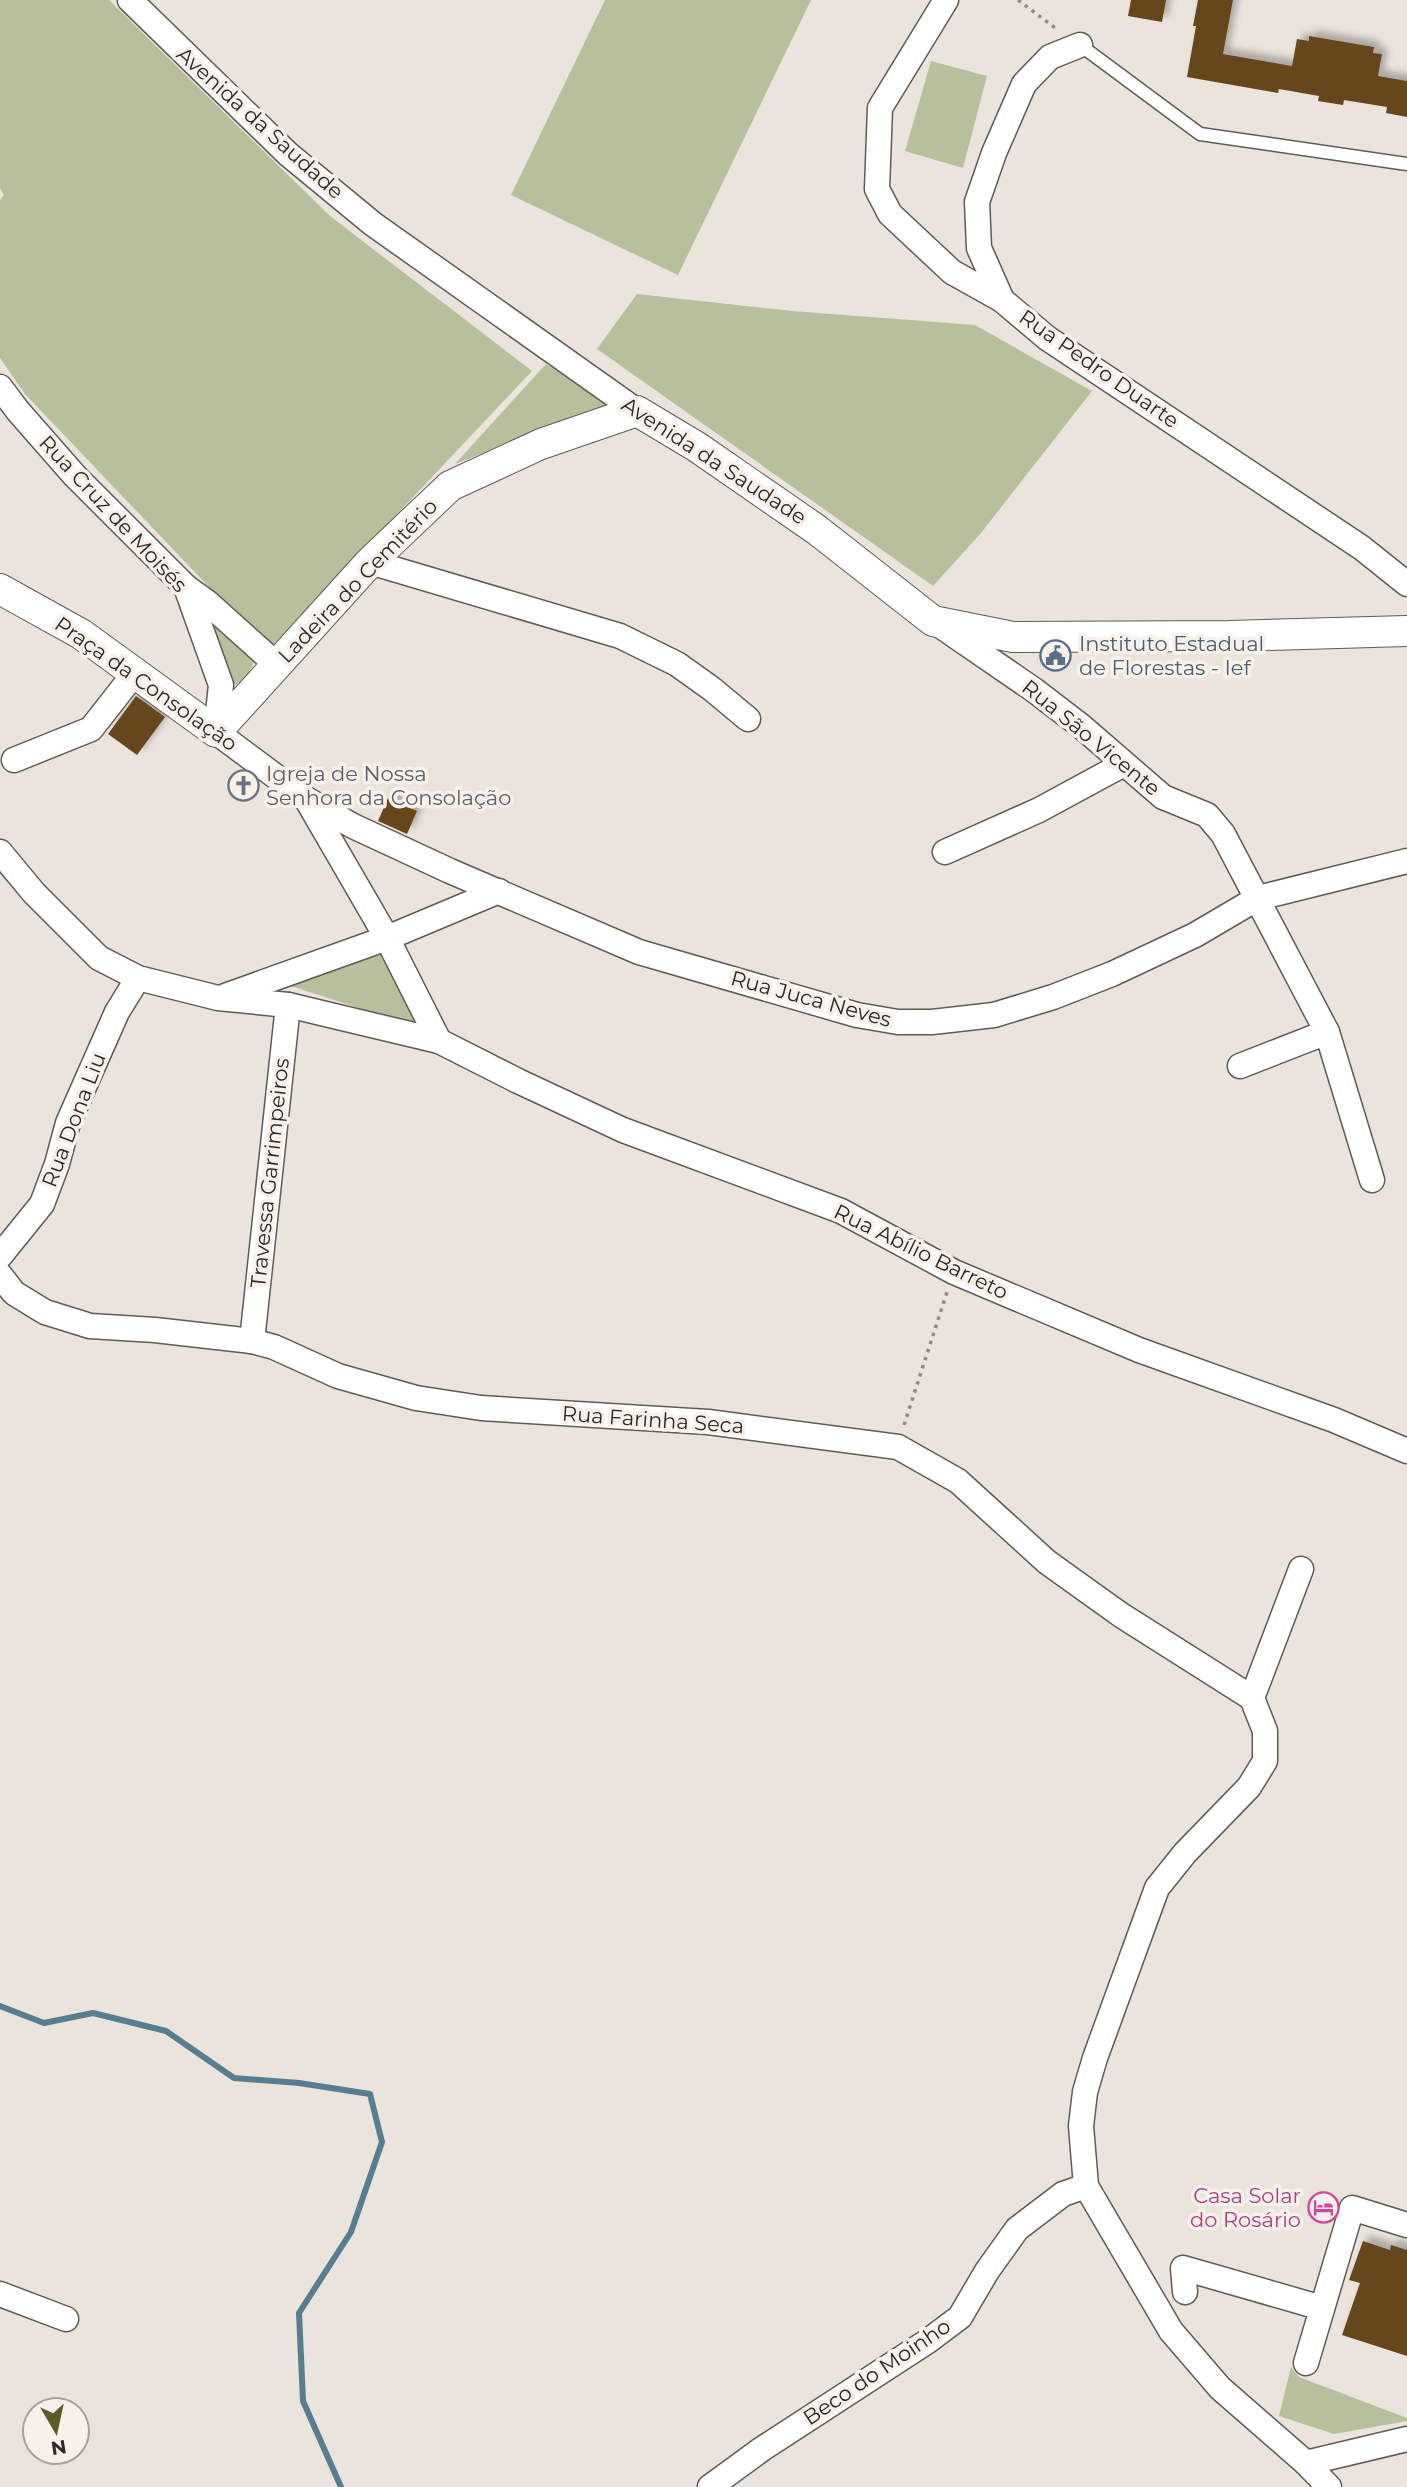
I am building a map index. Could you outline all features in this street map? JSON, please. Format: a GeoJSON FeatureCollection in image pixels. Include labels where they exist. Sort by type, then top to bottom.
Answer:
{"type":"FeatureCollection","features":[{"type":"Feature","properties":{"kind":"street","name":"Avenida da Saudade"},"geometry":{"type":"LineString","coordinates":[[130,0],[288,154],[373,224],[636,411],[696,446],[817,530],[933,621],[1013,637],[1230,636],[1407,631]]}},
{"type":"Feature","properties":{"kind":"street"},"geometry":{"type":"LineString","coordinates":[[946,0],[880,108],[877,190],[890,214],[952,272],[1002,299]]}},
{"type":"Feature","properties":{"kind":"street","name":"Rua Pedro Duarte"},"geometry":{"type":"LineString","coordinates":[[1080,45],[1050,57],[1024,83],[994,153],[977,202],[979,248],[1002,299],[1047,338],[1362,548],[1407,584]]}},
{"type":"Feature","properties":{"kind":"street","name":"Rua Cruz de Moisés"},"geometry":{"type":"LineString","coordinates":[[0,387],[75,476],[186,587],[221,685],[216,732]]}},
{"type":"Feature","properties":{"kind":"street","name":"Ladeira do Cemitério"},"geometry":{"type":"LineString","coordinates":[[216,732],[370,562],[450,486],[541,443],[636,411]]}},
{"type":"Feature","properties":{"kind":"street"},"geometry":{"type":"LineString","coordinates":[[370,562],[620,636],[677,664],[748,719]]}},
{"type":"Feature","properties":{"kind":"street"},"geometry":{"type":"LineString","coordinates":[[186,587],[208,603],[277,665]]}},
{"type":"Feature","properties":{"kind":"street","name":"Praça da Consolação"},"geometry":{"type":"LineString","coordinates":[[9,594],[81,634],[306,799]]}},
{"type":"Feature","properties":{"kind":"street","name":"Rua São Vicente"},"geometry":{"type":"LineString","coordinates":[[933,621],[1034,690],[1081,726],[1163,797],[1207,815],[1223,834],[1327,1032],[1372,1180]]}},
{"type":"Feature","properties":{"kind":"street"},"geometry":{"type":"LineString","coordinates":[[14,760],[92,729],[134,674]]}},
{"type":"Feature","properties":{"kind":"street"},"geometry":{"type":"LineString","coordinates":[[945,852],[1039,810],[1124,764]]}},
{"type":"Feature","properties":{"kind":"street"},"geometry":{"type":"LineString","coordinates":[[306,799],[387,938],[439,1041]]}},
{"type":"Feature","properties":{"kind":"street","name":"Rua Juca Neves"},"geometry":{"type":"LineString","coordinates":[[306,799],[388,843],[639,952],[856,1015],[909,1022],[932,1022],[994,1014],[1053,998],[1195,935],[1258,898],[1407,861]]}},
{"type":"Feature","properties":{"kind":"street","name":"Rua Abílio Barreto"},"geometry":{"type":"LineString","coordinates":[[0,852],[34,893],[99,958],[138,978],[218,999],[289,1005],[439,1041],[623,1129],[841,1211],[954,1272],[1139,1350],[1334,1420],[1407,1451]]}},
{"type":"Feature","properties":{"kind":"street"},"geometry":{"type":"LineString","coordinates":[[218,999],[387,938],[499,891]]}},
{"type":"Feature","properties":{"kind":"street","name":"Rua Dona Liu"},"geometry":{"type":"LineString","coordinates":[[0,1256],[42,1204],[68,1123],[117,1012],[138,978]]}},
{"type":"Feature","properties":{"kind":"street","name":"Travessa Garrimpeiros"},"geometry":{"type":"LineString","coordinates":[[252,1341],[289,1005]]}},
{"type":"Feature","properties":{"kind":"street"},"geometry":{"type":"LineString","coordinates":[[1240,1066],[1327,1032]]}},
{"type":"Feature","properties":{"kind":"street","name":"Rua Farinha Seca"},"geometry":{"type":"LineString","coordinates":[[0,1275],[14,1293],[45,1312],[90,1326],[252,1341],[274,1347],[338,1376],[416,1398],[481,1408],[708,1422],[898,1447],[958,1481],[1047,1562],[1121,1615],[1252,1698]]}},
{"type":"Feature","properties":{"kind":"street"},"geometry":{"type":"LineString","coordinates":[[1301,1569],[1252,1698],[1265,1731],[1265,1761],[1249,1787],[1177,1862],[1157,1888],[1095,2058],[1085,2092],[1081,2126],[1086,2186],[1171,2331],[1220,2388],[1306,2463],[1329,2487]]}},
{"type":"Feature","properties":{"kind":"street","name":"Beco do Moinho"},"geometry":{"type":"LineString","coordinates":[[710,2487],[762,2449],[928,2341],[960,2317],[987,2271],[1017,2230],[1063,2194],[1086,2186]]}},
{"type":"Feature","properties":{"kind":"street"},"geometry":{"type":"LineString","coordinates":[[1306,2363],[1352,2208],[1407,2225]]}},
{"type":"Feature","properties":{"kind":"street"},"geometry":{"type":"LineString","coordinates":[[1184,2280],[1322,2308]]}},
{"type":"Feature","properties":{"kind":"street"},"geometry":{"type":"LineString","coordinates":[[0,2294],[66,2319]]}},
{"type":"Feature","properties":{"kind":"street"},"geometry":{"type":"LineString","coordinates":[[1306,2463],[1407,2439]]}},
{"type":"Feature","properties":{"kind":"lane"},"geometry":{"type":"LineString","coordinates":[[1080,45],[1200,135],[1407,164]]}},
{"type":"Feature","properties":{"kind":"path"},"geometry":{"type":"LineString","coordinates":[[1018,0],[1080,45]]}},
{"type":"Feature","properties":{"kind":"path"},"geometry":{"type":"LineString","coordinates":[[898,1447],[954,1272]]}},
{"type":"Feature","properties":{"kind":"green space"},"geometry":{"type":"Polygon","coordinates":[[[0,0],[109,0],[330,216],[532,371],[269,650],[25,394],[0,358],[0,200],[4,195],[0,188],[0,0]]]}},
{"type":"Feature","properties":{"kind":"green space"},"geometry":{"type":"Polygon","coordinates":[[[605,0],[811,0],[678,275],[511,195],[605,0]]]}},
{"type":"Feature","properties":{"kind":"green space"},"geometry":{"type":"Polygon","coordinates":[[[931,61],[987,76],[963,168],[905,151],[931,61]]]}},
{"type":"Feature","properties":{"kind":"green space"},"geometry":{"type":"Polygon","coordinates":[[[637,294],[792,311],[975,325],[1092,391],[981,533],[933,586],[597,349],[637,294]]]}},
{"type":"Feature","properties":{"kind":"green space"},"geometry":{"type":"Polygon","coordinates":[[[546,364],[609,405],[455,464],[546,364]]]}},
{"type":"Feature","properties":{"kind":"green space"},"geometry":{"type":"Polygon","coordinates":[[[204,619],[219,620],[256,659],[245,679],[235,685],[204,619]]]}},
{"type":"Feature","properties":{"kind":"green space"},"geometry":{"type":"Polygon","coordinates":[[[383,950],[424,1029],[291,986],[383,950]]]}},
{"type":"Feature","properties":{"kind":"green space"},"geometry":{"type":"Polygon","coordinates":[[[1291,2367],[1299,2377],[1407,2418],[1407,2421],[1334,2434],[1279,2416],[1291,2367]]]}},
{"type":"Feature","properties":{"kind":"building"},"geometry":{"type":"Polygon","coordinates":[[[1131,0],[1166,0],[1162,22],[1128,16],[1131,0]]]}},
{"type":"Feature","properties":{"kind":"building"},"geometry":{"type":"Polygon","coordinates":[[[1198,0],[1233,0],[1223,54],[1292,66],[1297,39],[1309,41],[1309,36],[1374,47],[1373,53],[1382,54],[1378,76],[1407,81],[1407,117],[1386,113],[1387,107],[1344,100],[1343,105],[1318,101],[1319,96],[1279,89],[1278,93],[1187,77],[1198,0]]]}},
{"type":"Feature","properties":{"kind":"building"},"geometry":{"type":"Polygon","coordinates":[[[136,696],[165,717],[137,755],[108,734],[136,696]]]}},
{"type":"Feature","properties":{"kind":"building"},"geometry":{"type":"Polygon","coordinates":[[[388,798],[417,811],[407,834],[378,821],[388,798]]]}},
{"type":"Feature","properties":{"kind":"building"},"geometry":{"type":"Polygon","coordinates":[[[1363,2241],[1390,2250],[1391,2245],[1407,2250],[1407,2356],[1342,2335],[1360,2283],[1349,2280],[1363,2241]]]}},
{"type":"Feature","properties":{"kind":"waterway"},"geometry":{"type":"LineString","coordinates":[[0,2006],[44,2023],[93,2013],[166,2031],[234,2078],[299,2083],[370,2094],[382,2142],[351,2232],[299,2313],[303,2401],[341,2487]]}},
{"type":"Feature","properties":{"kind":"place","name":"Instituto Estadual de Florestas - Ief"},"geometry":{"type":"Point","coordinates":[1056,656]}},
{"type":"Feature","properties":{"kind":"place","name":"Igreja de Nossa Senhora da Consolação"},"geometry":{"type":"Point","coordinates":[243,786]}},
{"type":"Feature","properties":{"kind":"place","name":"Casa Solar do Rosário"},"geometry":{"type":"Point","coordinates":[1324,2208]}}]}
